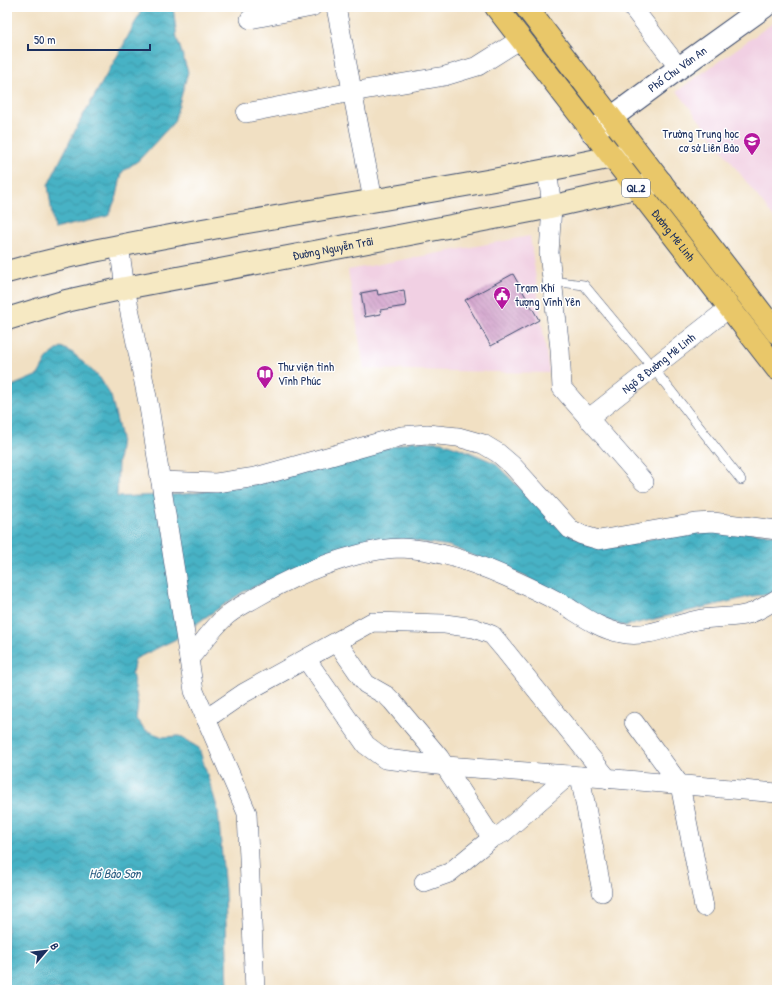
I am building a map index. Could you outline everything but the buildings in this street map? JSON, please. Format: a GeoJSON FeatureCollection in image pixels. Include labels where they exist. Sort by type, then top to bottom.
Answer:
{"type":"FeatureCollection","features":[{"type":"Feature","properties":{"kind":"main road","name":"Đường Mê Linh"},"geometry":{"type":"LineString","coordinates":[[496,7],[777,369]]}},
{"type":"Feature","properties":{"kind":"main road","name":"Đường Mê Linh"},"geometry":{"type":"LineString","coordinates":[[526,7],[777,333]]}},
{"type":"Feature","properties":{"kind":"main road"},"geometry":{"type":"LineString","coordinates":[[7,272],[63,257],[119,245],[547,170],[638,152]]}},
{"type":"Feature","properties":{"kind":"main road","name":"Đường Nguyễn Trãi"},"geometry":{"type":"LineString","coordinates":[[7,319],[66,301],[126,288],[318,253],[541,209],[661,182]]}},
{"type":"Feature","properties":{"kind":"street"},"geometry":{"type":"LineString","coordinates":[[250,19],[312,7]]}},
{"type":"Feature","properties":{"kind":"street"},"geometry":{"type":"LineString","coordinates":[[336,7],[373,200]]}},
{"type":"Feature","properties":{"kind":"street"},"geometry":{"type":"LineString","coordinates":[[632,7],[679,68]]}},
{"type":"Feature","properties":{"kind":"street","name":"Phố Chu Văn An"},"geometry":{"type":"LineString","coordinates":[[592,132],[764,7]]}},
{"type":"Feature","properties":{"kind":"street"},"geometry":{"type":"LineString","coordinates":[[246,113],[352,92],[445,76],[478,66],[521,39]]}},
{"type":"Feature","properties":{"kind":"street"},"geometry":{"type":"LineString","coordinates":[[547,170],[552,206],[549,253],[560,349],[562,388],[644,482]]}},
{"type":"Feature","properties":{"kind":"street"},"geometry":{"type":"LineString","coordinates":[[119,245],[149,407],[194,691],[247,813],[255,990]]}},
{"type":"Feature","properties":{"kind":"street","name":"Ngõ 8 Đường Mê Linh"},"geometry":{"type":"LineString","coordinates":[[588,419],[729,308]]}},
{"type":"Feature","properties":{"kind":"street"},"geometry":{"type":"LineString","coordinates":[[161,484],[216,483],[256,477],[402,436],[427,434],[458,437],[483,444],[498,453],[512,465],[570,529],[582,535],[599,540],[713,522],[777,530]]}},
{"type":"Feature","properties":{"kind":"street"},"geometry":{"type":"LineString","coordinates":[[188,654],[236,609],[273,587],[329,562],[384,549],[402,548],[419,550],[440,554],[466,562],[505,576],[540,592],[592,623],[622,634],[635,635],[651,632],[697,619],[748,614],[777,599]]}},
{"type":"Feature","properties":{"kind":"street"},"geometry":{"type":"LineString","coordinates":[[206,719],[244,693],[372,622],[445,624],[474,628],[492,635],[608,779]]}},
{"type":"Feature","properties":{"kind":"street"},"geometry":{"type":"LineString","coordinates":[[337,642],[366,684],[387,696],[392,701],[446,766],[492,838]]}},
{"type":"Feature","properties":{"kind":"street"},"geometry":{"type":"LineString","coordinates":[[306,659],[366,745],[386,759],[446,766],[777,793]]}},
{"type":"Feature","properties":{"kind":"street"},"geometry":{"type":"LineString","coordinates":[[634,722],[680,785],[704,907]]}},
{"type":"Feature","properties":{"kind":"street"},"geometry":{"type":"LineString","coordinates":[[424,882],[449,873],[492,838],[503,833],[574,776]]}},
{"type":"Feature","properties":{"kind":"street"},"geometry":{"type":"LineString","coordinates":[[574,776],[602,892]]}},
{"type":"Feature","properties":{"kind":"lane"},"geometry":{"type":"LineString","coordinates":[[552,281],[584,285],[653,368],[740,480]]}},
{"type":"Feature","properties":{"kind":"shaded area","name":"Trường Trung học cơ sở Liên Bảo"},"geometry":{"type":"Polygon","coordinates":[[[777,20],[777,222],[677,91],[777,20]]]}},
{"type":"Feature","properties":{"kind":"shaded area"},"geometry":{"type":"Polygon","coordinates":[[[530,236],[549,373],[364,369],[348,270],[530,236]]]}},
{"type":"Feature","properties":{"kind":"water"},"geometry":{"type":"Polygon","coordinates":[[[143,7],[173,7],[177,38],[188,72],[174,122],[139,160],[122,172],[117,196],[108,216],[54,229],[48,185],[81,119],[122,48],[143,7]]]}},
{"type":"Feature","properties":{"kind":"water","name":"Hồ Bảo Sơn"},"geometry":{"type":"Polygon","coordinates":[[[61,347],[73,353],[100,378],[111,396],[121,438],[118,463],[117,497],[184,494],[250,485],[413,441],[442,442],[495,463],[562,530],[591,546],[616,547],[684,531],[712,528],[777,535],[777,592],[774,594],[753,596],[625,626],[590,615],[524,576],[449,546],[409,540],[320,559],[243,592],[176,639],[135,659],[132,673],[138,703],[136,719],[145,730],[163,737],[179,736],[199,748],[218,810],[225,891],[228,990],[7,990],[7,388],[38,375],[48,357],[61,347]]]}},
{"type":"Feature","properties":{"kind":"place","name":"Trường Trung học cơ sở Liên Bảo"},"geometry":{"type":"Point","coordinates":[752,156]}},
{"type":"Feature","properties":{"kind":"place","name":"Trạm Khí tượng Vĩnh Yên"},"geometry":{"type":"Point","coordinates":[502,310]}},
{"type":"Feature","properties":{"kind":"place","name":"Thư viện tỉnh Vĩnh Phúc"},"geometry":{"type":"Point","coordinates":[265,389]}}]}
